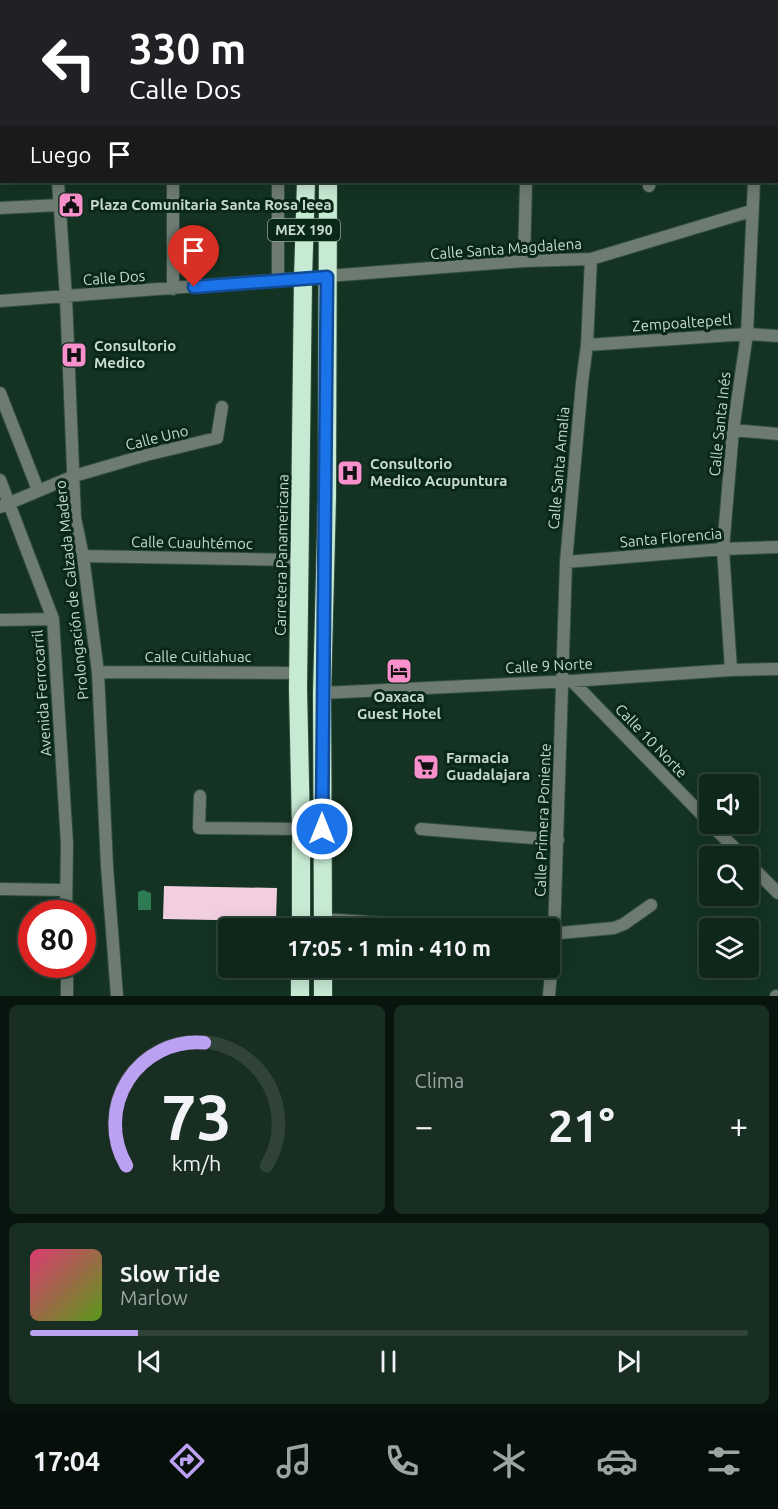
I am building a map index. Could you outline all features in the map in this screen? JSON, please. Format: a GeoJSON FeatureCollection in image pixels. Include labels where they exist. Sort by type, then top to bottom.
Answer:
{"type":"FeatureCollection","features":[{"type":"Feature","properties":{"kind":"highway","name":"Carretera Panamericana"},"geometry":{"type":"LineString","coordinates":[[301,918],[298,673],[306,183]]}},
{"type":"Feature","properties":{"kind":"highway","name":"MEX 190"},"geometry":{"type":"LineString","coordinates":[[323,918],[322,693],[327,497],[328,183]]}},
{"type":"Feature","properties":{"kind":"highway"},"geometry":{"type":"LineString","coordinates":[[300,978],[300,996]]}},
{"type":"Feature","properties":{"kind":"highway"},"geometry":{"type":"LineString","coordinates":[[323,978],[323,996]]}},
{"type":"Feature","properties":{"kind":"street","name":"Prolongación de Calzada Madero"},"geometry":{"type":"LineString","coordinates":[[58,183],[66,297],[75,518],[83,556],[98,672],[107,866],[117,996]]}},
{"type":"Feature","properties":{"kind":"street"},"geometry":{"type":"LineString","coordinates":[[173,183],[173,288]]}},
{"type":"Feature","properties":{"kind":"street"},"geometry":{"type":"LineString","coordinates":[[278,183],[278,281]]}},
{"type":"Feature","properties":{"kind":"street"},"geometry":{"type":"LineString","coordinates":[[524,261],[526,183]]}},
{"type":"Feature","properties":{"kind":"street","name":"Calle Santa Inés"},"geometry":{"type":"LineString","coordinates":[[730,670],[723,549],[734,430],[747,333],[754,183]]}},
{"type":"Feature","properties":{"kind":"street"},"geometry":{"type":"LineString","coordinates":[[0,208],[59,205]]}},
{"type":"Feature","properties":{"kind":"street","name":"Calle Santa Magdalena"},"geometry":{"type":"LineString","coordinates":[[303,279],[524,261],[591,259],[751,211]]}},
{"type":"Feature","properties":{"kind":"street","name":"Calle Santa Amalia"},"geometry":{"type":"LineString","coordinates":[[567,681],[566,562],[587,345],[591,259]]}},
{"type":"Feature","properties":{"kind":"street","name":"Calle Dos"},"geometry":{"type":"LineString","coordinates":[[0,301],[303,279]]}},
{"type":"Feature","properties":{"kind":"street","name":"Zempoaltepetl"},"geometry":{"type":"LineString","coordinates":[[587,345],[747,333],[778,336]]}},
{"type":"Feature","properties":{"kind":"street"},"geometry":{"type":"LineString","coordinates":[[0,393],[38,490]]}},
{"type":"Feature","properties":{"kind":"street","name":"Calle Uno"},"geometry":{"type":"LineString","coordinates":[[74,476],[146,455],[217,438],[222,407]]}},
{"type":"Feature","properties":{"kind":"street"},"geometry":{"type":"LineString","coordinates":[[734,430],[778,434]]}},
{"type":"Feature","properties":{"kind":"street"},"geometry":{"type":"LineString","coordinates":[[4,505],[74,476]]}},
{"type":"Feature","properties":{"kind":"street","name":"Avenida Ferrocarril"},"geometry":{"type":"LineString","coordinates":[[0,480],[4,505],[53,619],[67,844],[65,900]]}},
{"type":"Feature","properties":{"kind":"street","name":"Santa Florencia"},"geometry":{"type":"LineString","coordinates":[[566,562],[723,549],[778,547]]}},
{"type":"Feature","properties":{"kind":"street","name":"Calle Cuauhtémoc"},"geometry":{"type":"LineString","coordinates":[[83,556],[300,560]]}},
{"type":"Feature","properties":{"kind":"street"},"geometry":{"type":"LineString","coordinates":[[0,620],[53,619]]}},
{"type":"Feature","properties":{"kind":"street","name":"Calle 9 Norte"},"geometry":{"type":"LineString","coordinates":[[322,693],[778,669]]}},
{"type":"Feature","properties":{"kind":"street","name":"Calle Cuitlahuac"},"geometry":{"type":"LineString","coordinates":[[98,672],[298,673]]}},
{"type":"Feature","properties":{"kind":"street","name":"Calle 10 Norte"},"geometry":{"type":"LineString","coordinates":[[567,681],[699,812]]}},
{"type":"Feature","properties":{"kind":"street","name":"Calle Primera Poniente"},"geometry":{"type":"LineString","coordinates":[[553,918],[567,681]]}},
{"type":"Feature","properties":{"kind":"street"},"geometry":{"type":"LineString","coordinates":[[200,796],[199,828],[301,829]]}},
{"type":"Feature","properties":{"kind":"street"},"geometry":{"type":"LineString","coordinates":[[421,829],[558,840]]}},
{"type":"Feature","properties":{"kind":"street","name":"Calle 10 Norte"},"geometry":{"type":"LineString","coordinates":[[721,834],[732,846]]}},
{"type":"Feature","properties":{"kind":"street"},"geometry":{"type":"LineString","coordinates":[[759,874],[778,893]]}},
{"type":"Feature","properties":{"kind":"street"},"geometry":{"type":"LineString","coordinates":[[0,889],[65,891]]}},
{"type":"Feature","properties":{"kind":"street"},"geometry":{"type":"LineString","coordinates":[[560,933],[614,928],[624,924],[651,905]]}},
{"type":"Feature","properties":{"kind":"street"},"geometry":{"type":"LineString","coordinates":[[67,978],[67,996]]}},
{"type":"Feature","properties":{"kind":"street","name":"Calle Primera Poniente"},"geometry":{"type":"LineString","coordinates":[[549,996],[550,978]]}},
{"type":"Feature","properties":{"kind":"shaded area"},"geometry":{"type":"Polygon","coordinates":[[[143,890],[151,893],[151,910],[138,910],[138,892],[143,890]]]}},
{"type":"Feature","properties":{"kind":"building"},"geometry":{"type":"Polygon","coordinates":[[[164,886],[277,888],[276,918],[163,919],[164,886]]]}},
{"type":"Feature","properties":{"kind":"place","name":"Plaza Comunitaria Santa Rosa Ieea"},"geometry":{"type":"Point","coordinates":[71,205]}},
{"type":"Feature","properties":{"kind":"place","name":"Consultorio Medico"},"geometry":{"type":"Point","coordinates":[74,355]}},
{"type":"Feature","properties":{"kind":"place","name":"Consultorio Medico Acupuntura"},"geometry":{"type":"Point","coordinates":[350,473]}},
{"type":"Feature","properties":{"kind":"place","name":"Oaxaca Guest Hotel"},"geometry":{"type":"Point","coordinates":[399,671]}},
{"type":"Feature","properties":{"kind":"place","name":"Farmacia Guadalajara"},"geometry":{"type":"Point","coordinates":[426,767]}},
{"type":"Feature","properties":{"kind":"route"},"geometry":{"type":"LineString","coordinates":[[194,287],[327,277],[327,497],[322,693],[322,829]]}}]}
